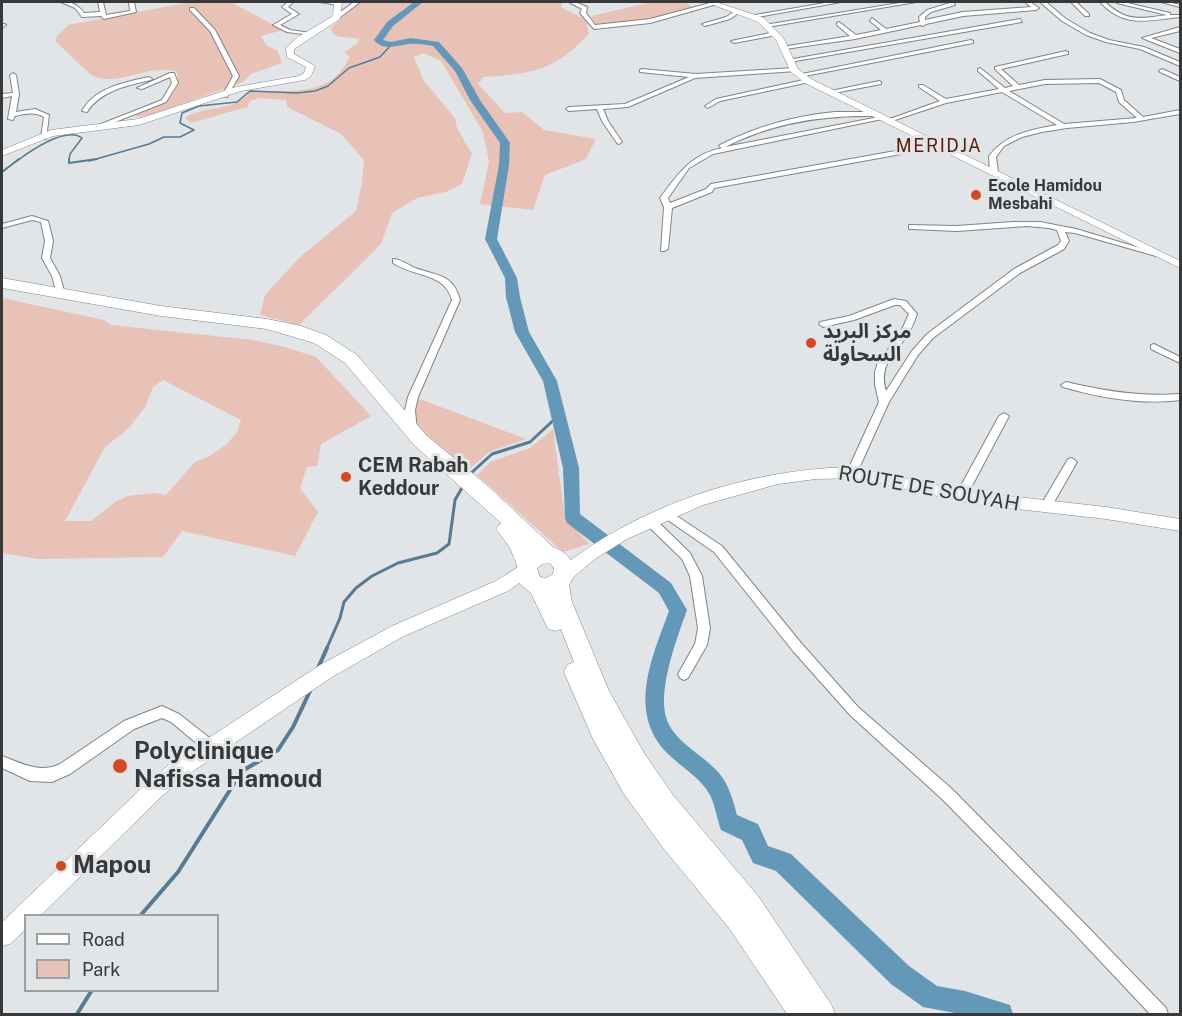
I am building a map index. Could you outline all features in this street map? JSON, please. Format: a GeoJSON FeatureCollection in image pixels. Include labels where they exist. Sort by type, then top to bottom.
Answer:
{"type":"FeatureCollection","features":[{"type":"Feature","properties":{"kind":"highway"},"geometry":{"type":"LineString","coordinates":[[2,283],[186,315],[267,324],[308,334],[331,345],[351,359],[454,476]]}},
{"type":"Feature","properties":{"kind":"highway"},"geometry":{"type":"LineString","coordinates":[[2,290],[165,320],[277,333],[312,345],[333,357],[350,372],[413,448],[477,495],[544,572],[561,602],[600,697],[635,760],[664,804],[748,906],[821,1014]]}},
{"type":"Feature","properties":{"kind":"highway"},"geometry":{"type":"LineString","coordinates":[[544,572],[551,610],[588,704],[616,758],[652,812],[756,941],[804,1014]]}},
{"type":"Feature","properties":{"kind":"street"},"geometry":{"type":"LineString","coordinates":[[64,2],[77,8],[82,15],[102,14],[104,17],[133,12],[132,2]]}},
{"type":"Feature","properties":{"kind":"street"},"geometry":{"type":"LineString","coordinates":[[101,2],[102,14]]}},
{"type":"Feature","properties":{"kind":"street"},"geometry":{"type":"LineString","coordinates":[[291,2],[285,7],[296,14],[276,25],[289,31],[309,34]]}},
{"type":"Feature","properties":{"kind":"street"},"geometry":{"type":"LineString","coordinates":[[323,2],[338,2],[337,17]]}},
{"type":"Feature","properties":{"kind":"street"},"geometry":{"type":"LineString","coordinates":[[2,154],[44,136],[150,119],[226,95],[288,85],[312,77],[318,70],[318,66],[300,57],[295,51],[309,34],[357,2]]}},
{"type":"Feature","properties":{"kind":"street"},"geometry":{"type":"LineString","coordinates":[[572,2],[585,8],[583,13],[594,27],[650,21],[716,3],[752,16],[767,25],[775,34],[785,47],[794,68],[808,81],[1180,265]]}},
{"type":"Feature","properties":{"kind":"street"},"geometry":{"type":"LineString","coordinates":[[752,16],[838,2]]}},
{"type":"Feature","properties":{"kind":"street"},"geometry":{"type":"LineString","coordinates":[[767,25],[913,2]]}},
{"type":"Feature","properties":{"kind":"street"},"geometry":{"type":"LineString","coordinates":[[785,47],[855,37],[988,11],[1036,8],[1027,2]]}},
{"type":"Feature","properties":{"kind":"street"},"geometry":{"type":"LineString","coordinates":[[1042,2],[1064,20],[1088,33],[1159,55],[1180,64]]}},
{"type":"Feature","properties":{"kind":"street"},"geometry":{"type":"LineString","coordinates":[[1072,2],[1087,15]]}},
{"type":"Feature","properties":{"kind":"street"},"geometry":{"type":"LineString","coordinates":[[1103,2],[1129,20],[1178,16]]}},
{"type":"Feature","properties":{"kind":"street"},"geometry":{"type":"LineString","coordinates":[[1119,2],[1178,16]]}},
{"type":"Feature","properties":{"kind":"street"},"geometry":{"type":"LineString","coordinates":[[1164,2],[1180,6]]}},
{"type":"Feature","properties":{"kind":"street"},"geometry":{"type":"LineString","coordinates":[[923,24],[922,17],[928,11],[953,4]]}},
{"type":"Feature","properties":{"kind":"street"},"geometry":{"type":"LineString","coordinates":[[44,136],[137,124],[226,95],[236,76],[212,30],[192,9]]}},
{"type":"Feature","properties":{"kind":"street"},"geometry":{"type":"LineString","coordinates":[[705,24],[728,18],[737,12]]}},
{"type":"Feature","properties":{"kind":"street"},"geometry":{"type":"LineString","coordinates":[[872,20],[886,31]]}},
{"type":"Feature","properties":{"kind":"street"},"geometry":{"type":"LineString","coordinates":[[794,68],[1020,21]]}},
{"type":"Feature","properties":{"kind":"street"},"geometry":{"type":"LineString","coordinates":[[839,24],[855,37]]}},
{"type":"Feature","properties":{"kind":"street"},"geometry":{"type":"LineString","coordinates":[[1145,38],[1180,29]]}},
{"type":"Feature","properties":{"kind":"street"},"geometry":{"type":"LineString","coordinates":[[734,41],[775,34]]}},
{"type":"Feature","properties":{"kind":"street"},"geometry":{"type":"LineString","coordinates":[[1145,38],[1143,40],[1159,55]]}},
{"type":"Feature","properties":{"kind":"street"},"geometry":{"type":"LineString","coordinates":[[1145,38],[1179,49]]}},
{"type":"Feature","properties":{"kind":"street"},"geometry":{"type":"LineString","coordinates":[[642,71],[696,76],[794,68],[970,42]]}},
{"type":"Feature","properties":{"kind":"street"},"geometry":{"type":"LineString","coordinates":[[1019,88],[997,68],[1066,53]]}},
{"type":"Feature","properties":{"kind":"street"},"geometry":{"type":"LineString","coordinates":[[980,70],[1005,91],[1063,126]]}},
{"type":"Feature","properties":{"kind":"street"},"geometry":{"type":"LineString","coordinates":[[1162,71],[1180,79]]}},
{"type":"Feature","properties":{"kind":"street"},"geometry":{"type":"LineString","coordinates":[[94,128],[164,101],[175,83],[172,74],[140,88]]}},
{"type":"Feature","properties":{"kind":"street"},"geometry":{"type":"LineString","coordinates":[[13,75],[16,94],[11,117],[37,110],[44,113],[48,122],[44,136]]}},
{"type":"Feature","properties":{"kind":"street"},"geometry":{"type":"LineString","coordinates":[[569,109],[626,106],[638,103],[696,76]]}},
{"type":"Feature","properties":{"kind":"street"},"geometry":{"type":"LineString","coordinates":[[85,111],[93,100],[117,88],[143,80],[159,79]]}},
{"type":"Feature","properties":{"kind":"street"},"geometry":{"type":"LineString","coordinates":[[708,106],[718,100],[808,81]]}},
{"type":"Feature","properties":{"kind":"street"},"geometry":{"type":"LineString","coordinates":[[711,152],[887,119],[945,101],[1045,82],[1100,81],[1119,91],[1122,101],[1141,118]]}},
{"type":"Feature","properties":{"kind":"street"},"geometry":{"type":"LineString","coordinates":[[829,92],[879,83]]}},
{"type":"Feature","properties":{"kind":"street"},"geometry":{"type":"LineString","coordinates":[[921,86],[945,101]]}},
{"type":"Feature","properties":{"kind":"street"},"geometry":{"type":"LineString","coordinates":[[2,96],[16,94]]}},
{"type":"Feature","properties":{"kind":"street"},"geometry":{"type":"LineString","coordinates":[[599,107],[619,142]]}},
{"type":"Feature","properties":{"kind":"street"},"geometry":{"type":"LineString","coordinates":[[664,249],[668,207],[664,198],[687,167],[736,138],[775,124],[839,110],[874,114]]}},
{"type":"Feature","properties":{"kind":"street"},"geometry":{"type":"LineString","coordinates":[[994,172],[990,163],[991,155],[1006,140],[1063,126],[1180,112]]}},
{"type":"Feature","properties":{"kind":"street"},"geometry":{"type":"LineString","coordinates":[[668,207],[708,190],[711,186],[940,145]]}},
{"type":"Feature","properties":{"kind":"street"},"geometry":{"type":"LineString","coordinates":[[2,226],[32,218],[44,221],[49,241],[46,258],[56,276],[61,294]]}},
{"type":"Feature","properties":{"kind":"street"},"geometry":{"type":"LineString","coordinates":[[912,228],[1048,224],[1156,254]]}},
{"type":"Feature","properties":{"kind":"street"},"geometry":{"type":"LineString","coordinates":[[852,472],[884,402],[915,353],[930,336],[1017,271],[1061,247],[1065,241],[1060,229]]}},
{"type":"Feature","properties":{"kind":"street"},"geometry":{"type":"LineString","coordinates":[[396,261],[412,272],[446,279],[452,287],[456,300],[413,397],[410,410],[412,431]]}},
{"type":"Feature","properties":{"kind":"street"},"geometry":{"type":"LineString","coordinates":[[823,324],[850,318],[894,302],[903,303],[909,308],[913,314],[910,324],[879,369],[878,382],[884,402]]}},
{"type":"Feature","properties":{"kind":"street"},"geometry":{"type":"LineString","coordinates":[[1154,347],[1180,360]]}},
{"type":"Feature","properties":{"kind":"street"},"geometry":{"type":"LineString","coordinates":[[1066,385],[1141,398],[1162,400],[1180,397]]}},
{"type":"Feature","properties":{"kind":"street"},"geometry":{"type":"LineString","coordinates":[[961,496],[1004,416]]}},
{"type":"Feature","properties":{"kind":"street"},"geometry":{"type":"LineString","coordinates":[[1045,508],[1072,462]]}},
{"type":"Feature","properties":{"kind":"street","name":"ROUTE DE SOUYAH"},"geometry":{"type":"LineString","coordinates":[[544,572],[585,556],[666,513],[719,493],[832,472],[852,472],[961,496],[1045,508],[1096,512],[1180,525]]}},
{"type":"Feature","properties":{"kind":"street"},"geometry":{"type":"LineString","coordinates":[[666,513],[718,549],[797,647],[854,711],[947,794],[1068,916],[1160,1014]]}},
{"type":"Feature","properties":{"kind":"street"},"geometry":{"type":"LineString","coordinates":[[650,521],[686,556],[696,576],[704,628],[700,645],[684,674]]}},
{"type":"Feature","properties":{"kind":"street"},"geometry":{"type":"LineString","coordinates":[[26,914],[155,789],[210,747],[299,688],[398,631],[502,586],[544,572]]}},
{"type":"Feature","properties":{"kind":"street"},"geometry":{"type":"LineString","coordinates":[[2,762],[30,774],[52,775],[65,769],[129,725],[162,712],[175,718],[210,747]]}},
{"type":"Feature","properties":{"kind":"street"},"geometry":{"type":"LineString","coordinates":[[2,936],[24,916]]}},
{"type":"Feature","properties":{"kind":"green space"},"geometry":{"type":"Polygon","coordinates":[[[191,2],[231,2],[283,30],[261,36],[267,46],[277,50],[282,63],[251,74],[243,82],[151,115],[137,117],[135,115],[159,105],[172,95],[178,81],[177,72],[155,70],[122,78],[101,78],[91,75],[55,41],[68,25],[191,2]]]}},
{"type":"Feature","properties":{"kind":"green space"},"geometry":{"type":"Polygon","coordinates":[[[358,2],[563,2],[561,7],[586,20],[589,34],[565,56],[553,63],[529,72],[483,77],[478,84],[505,113],[522,112],[544,130],[596,139],[586,159],[545,175],[533,210],[480,204],[489,162],[483,132],[441,61],[423,53],[414,57],[424,81],[455,118],[457,128],[472,154],[462,184],[446,192],[417,198],[392,213],[381,244],[299,325],[260,315],[265,295],[300,257],[356,211],[364,160],[341,134],[287,107],[286,100],[259,98],[250,101],[247,107],[191,123],[185,118],[201,111],[236,103],[249,92],[306,90],[330,80],[341,71],[350,57],[344,52],[357,44],[359,39],[336,36],[330,29],[358,2]]]}},
{"type":"Feature","properties":{"kind":"green space"},"geometry":{"type":"Polygon","coordinates":[[[652,2],[685,2],[694,8],[653,19],[596,26],[591,16],[652,2]]]}},
{"type":"Feature","properties":{"kind":"green space"},"geometry":{"type":"Polygon","coordinates":[[[2,298],[104,320],[111,325],[253,340],[285,347],[316,357],[371,416],[321,444],[317,466],[307,467],[300,488],[318,512],[295,556],[182,531],[163,557],[38,559],[2,553],[2,298]],[[163,380],[153,387],[145,407],[129,428],[105,447],[65,521],[91,521],[115,502],[128,496],[154,493],[166,495],[195,462],[210,456],[227,444],[237,432],[241,420],[163,380]]]}},
{"type":"Feature","properties":{"kind":"green space"},"geometry":{"type":"Polygon","coordinates":[[[417,398],[526,439],[489,452],[466,472],[416,427],[417,398]]]}},
{"type":"Feature","properties":{"kind":"green space"},"geometry":{"type":"Polygon","coordinates":[[[553,429],[565,517],[589,544],[563,552],[477,475],[490,462],[530,448],[553,429]]]}},
{"type":"Feature","properties":{"kind":"waterway"},"geometry":{"type":"LineString","coordinates":[[419,2],[390,24],[378,40],[382,44],[391,45],[410,41],[436,44],[459,70],[475,100],[505,143],[504,165],[491,239],[511,278],[513,297],[522,332],[550,381],[571,468],[573,518],[665,588],[678,610],[661,664],[655,695],[656,718],[661,729],[675,747],[710,778],[719,791],[729,822],[750,832],[761,855],[783,862],[900,975],[932,998],[965,1003],[1001,1014]]}},
{"type":"Feature","properties":{"kind":"waterway"},"geometry":{"type":"LineString","coordinates":[[95,159],[149,144],[164,137],[180,137],[194,130],[180,123],[182,113],[199,106],[237,102],[250,91],[297,93],[315,91],[328,86],[349,68],[380,57],[391,45]]}},
{"type":"Feature","properties":{"kind":"waterway"},"geometry":{"type":"LineString","coordinates":[[17,161],[48,141],[75,135],[82,138],[70,154],[69,161]]}},
{"type":"Feature","properties":{"kind":"waterway"},"geometry":{"type":"LineString","coordinates":[[2,172],[19,159]]}},
{"type":"Feature","properties":{"kind":"waterway"},"geometry":{"type":"LineString","coordinates":[[69,161],[69,163],[95,159]]}},
{"type":"Feature","properties":{"kind":"waterway"},"geometry":{"type":"LineString","coordinates":[[89,161],[95,159]]}},
{"type":"Feature","properties":{"kind":"waterway"},"geometry":{"type":"LineString","coordinates":[[469,475],[492,454],[530,442],[559,415]]}},
{"type":"Feature","properties":{"kind":"waterway"},"geometry":{"type":"LineString","coordinates":[[326,650],[340,618],[344,602],[356,588],[372,576],[398,563],[437,553],[449,544],[455,500],[463,486]]}},
{"type":"Feature","properties":{"kind":"waterway"},"geometry":{"type":"LineString","coordinates":[[318,668],[327,648]]}},
{"type":"Feature","properties":{"kind":"waterway"},"geometry":{"type":"LineString","coordinates":[[142,914],[178,872],[242,771],[278,750],[293,727],[311,689]]}},
{"type":"Feature","properties":{"kind":"waterway"},"geometry":{"type":"LineString","coordinates":[[77,1014],[91,992]]}},
{"type":"Feature","properties":{"kind":"place","name":"Ecole Hamidou Mesbahi"},"geometry":{"type":"Point","coordinates":[976,195]}},
{"type":"Feature","properties":{"kind":"place","name":"مركز البريد السحاولة"},"geometry":{"type":"Point","coordinates":[811,343]}},
{"type":"Feature","properties":{"kind":"place","name":"CEM Rabah Keddour"},"geometry":{"type":"Point","coordinates":[346,477]}},
{"type":"Feature","properties":{"kind":"place","name":"Polyclinique Nafissa Hamoud"},"geometry":{"type":"Point","coordinates":[120,766]}},
{"type":"Feature","properties":{"kind":"place","name":"Mapou"},"geometry":{"type":"Point","coordinates":[61,866]}},
{"type":"Feature","properties":{"kind":"district","name":"MERIDJA"},"geometry":{"type":"Point","coordinates":[939,146]}}]}
